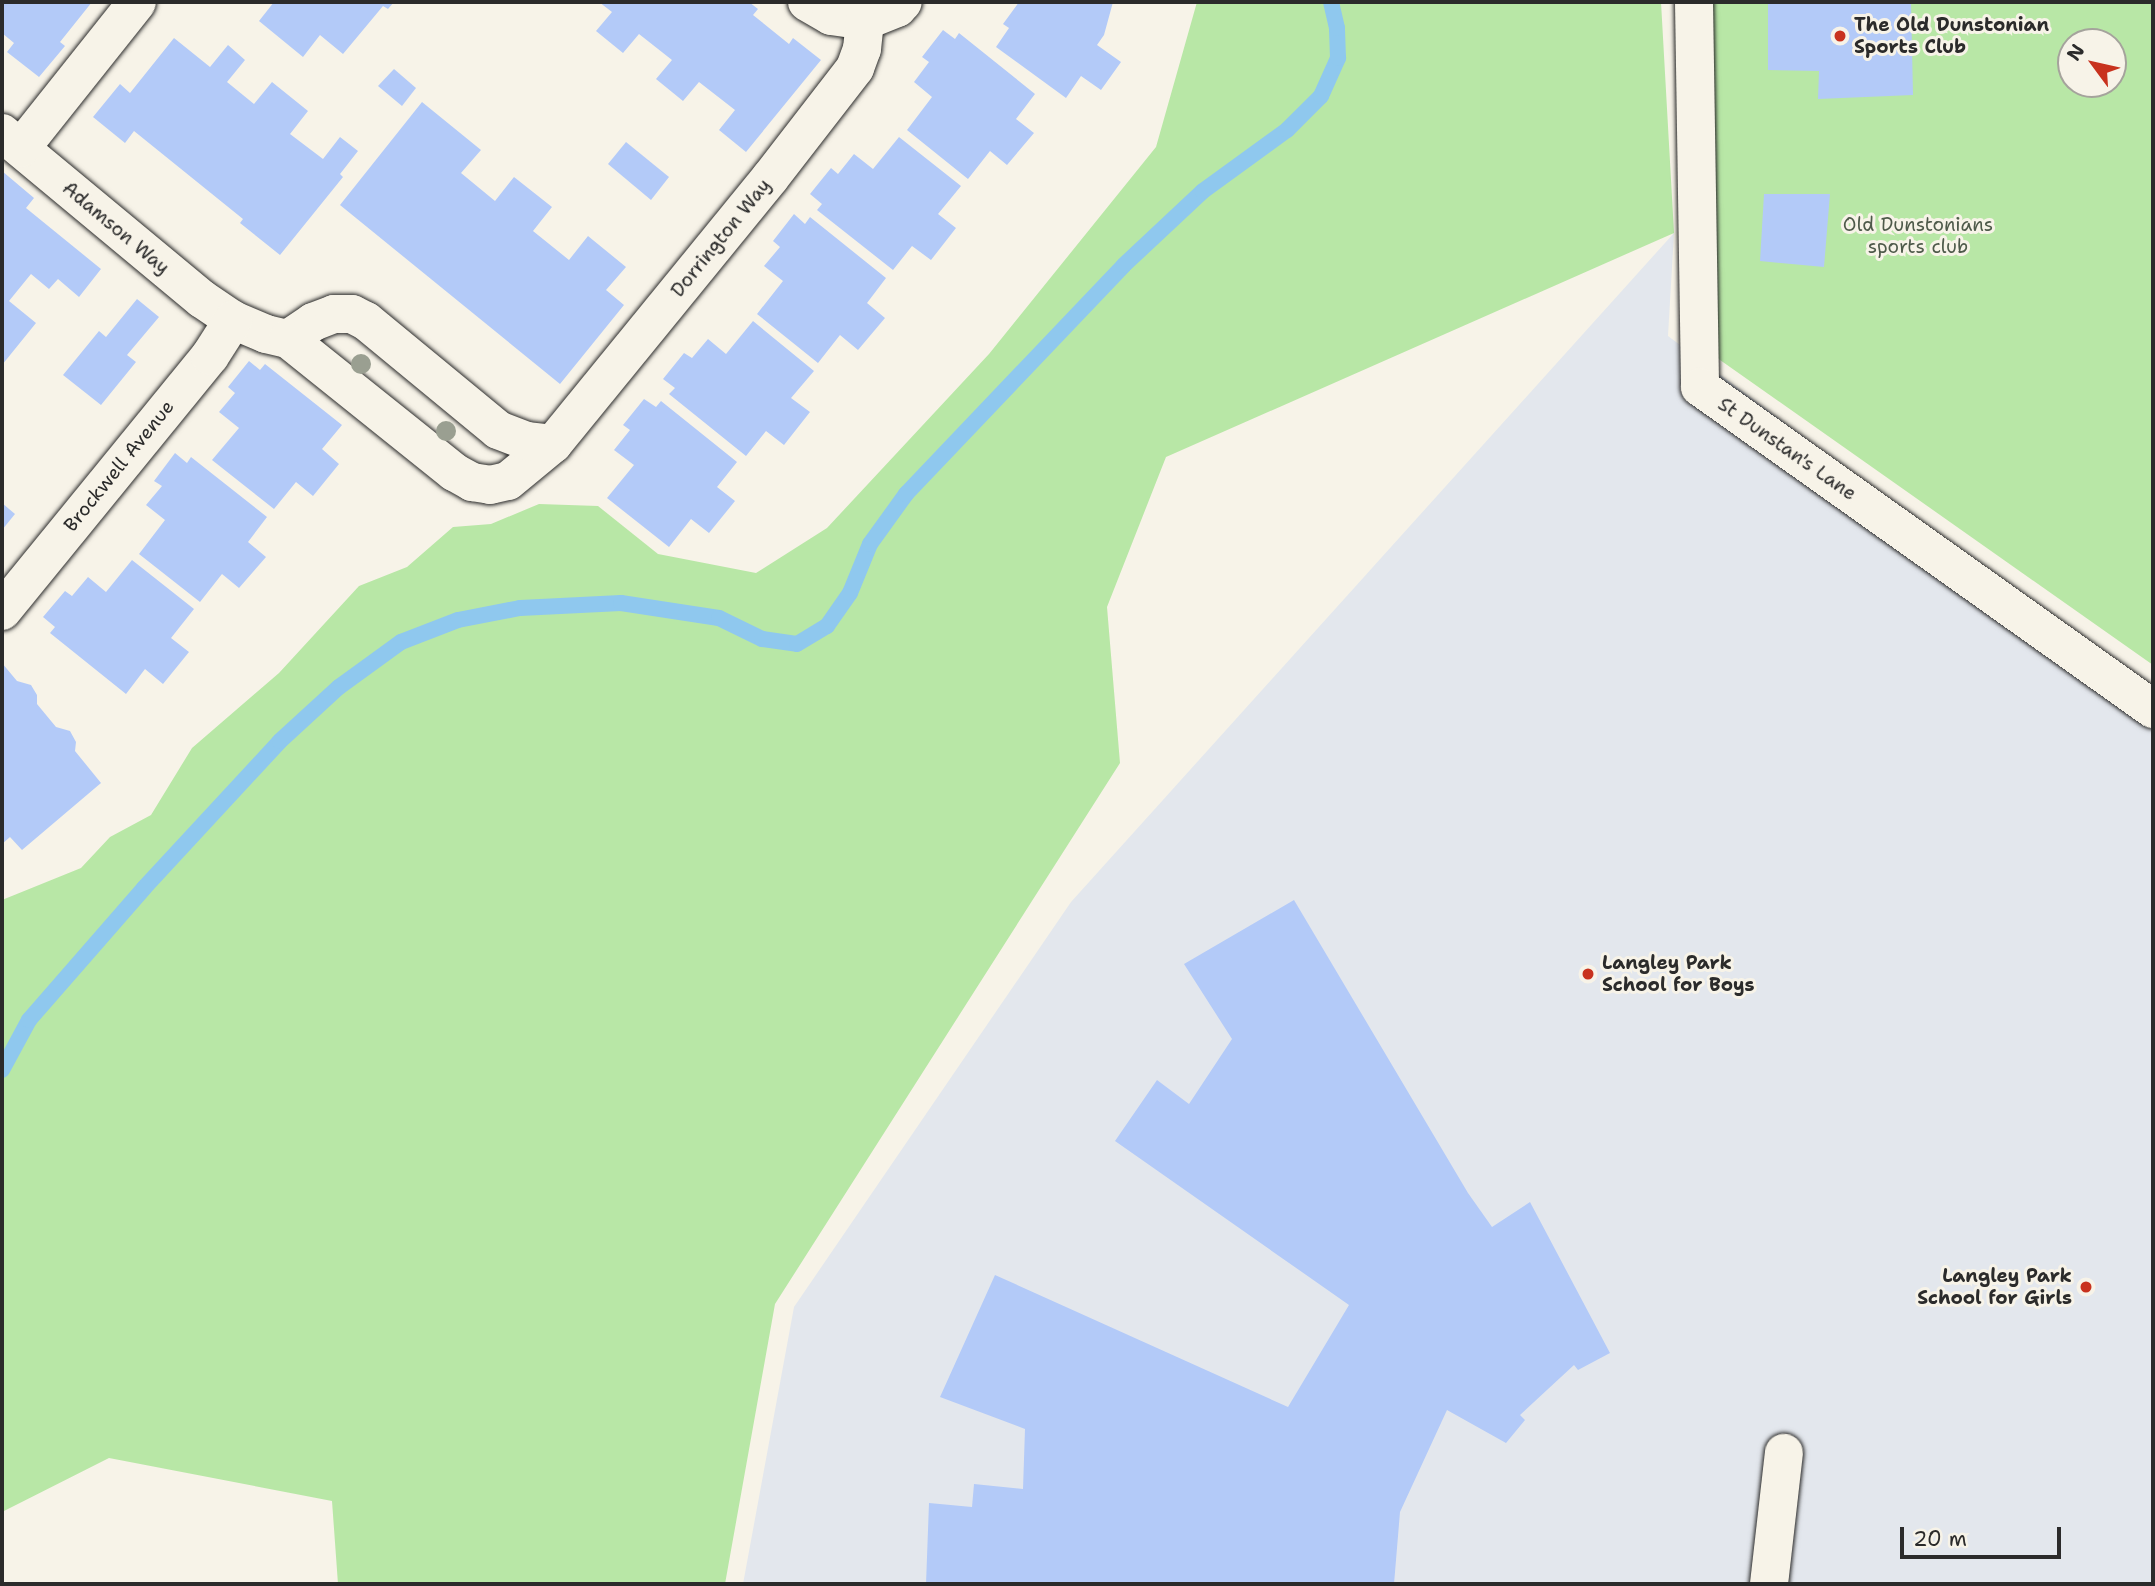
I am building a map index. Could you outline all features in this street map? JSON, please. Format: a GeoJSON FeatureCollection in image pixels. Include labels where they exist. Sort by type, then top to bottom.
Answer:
{"type":"FeatureCollection","features":[{"type":"Feature","properties":{"kind":"street"},"geometry":{"type":"LineString","coordinates":[[11,140],[137,2]]}},
{"type":"Feature","properties":{"kind":"street"},"geometry":{"type":"LineString","coordinates":[[807,2],[831,16],[865,21],[897,8],[903,2]]}},
{"type":"Feature","properties":{"kind":"street","name":"St Dunstan's Lane"},"geometry":{"type":"LineString","coordinates":[[1695,2],[1700,387],[2153,709]]}},
{"type":"Feature","properties":{"kind":"street","name":"Dorrington Way"},"geometry":{"type":"LineString","coordinates":[[233,320],[266,334],[288,339],[454,472],[472,482],[491,485],[508,481],[553,444],[842,87],[862,49],[865,21]]}},
{"type":"Feature","properties":{"kind":"street","name":"Adamson Way"},"geometry":{"type":"LineString","coordinates":[[11,140],[202,299],[233,320]]}},
{"type":"Feature","properties":{"kind":"street"},"geometry":{"type":"LineString","coordinates":[[288,339],[313,322],[334,314],[352,314],[366,321],[498,430],[526,441],[553,444]]}},
{"type":"Feature","properties":{"kind":"street","name":"Brockwell Avenue"},"geometry":{"type":"LineString","coordinates":[[2,611],[210,356],[233,320]]}},
{"type":"Feature","properties":{"kind":"street"},"geometry":{"type":"LineString","coordinates":[[1769,1584],[1784,1453]]}},
{"type":"Feature","properties":{"kind":"shaded area","name":"Langley Park School for Boys"},"geometry":{"type":"Polygon","coordinates":[[[1674,233],[1668,336],[2153,696],[2153,1584],[743,1584],[794,1307],[1071,902],[1674,233]]]}},
{"type":"Feature","properties":{"kind":"green space"},"geometry":{"type":"Polygon","coordinates":[[[1197,2],[1661,2],[1674,233],[1166,457],[1107,607],[1120,763],[775,1304],[725,1584],[338,1584],[332,1501],[109,1458],[2,1512],[2,900],[81,868],[110,837],[151,815],[192,748],[279,673],[359,586],[407,567],[453,527],[491,524],[539,504],[598,506],[658,554],[756,573],[827,528],[989,354],[1156,147],[1197,2]]]}},
{"type":"Feature","properties":{"kind":"green space","name":"Old Dunstonians sports club"},"geometry":{"type":"Polygon","coordinates":[[[1701,2],[2153,2],[2153,665],[1703,348],[1701,2]]]}},
{"type":"Feature","properties":{"kind":"building"},"geometry":{"type":"Polygon","coordinates":[[[2,2],[92,2],[60,42],[65,46],[39,77],[7,52],[14,43],[2,33],[2,2]]]}},
{"type":"Feature","properties":{"kind":"building"},"geometry":{"type":"Polygon","coordinates":[[[274,2],[394,2],[388,9],[383,6],[343,54],[320,35],[303,57],[259,21],[274,2]]]}},
{"type":"Feature","properties":{"kind":"building"},"geometry":{"type":"Polygon","coordinates":[[[599,2],[749,2],[758,9],[753,15],[789,44],[793,38],[821,60],[746,152],[719,130],[735,110],[699,82],[683,101],[656,79],[672,60],[639,34],[623,53],[596,31],[612,12],[599,2]]]}},
{"type":"Feature","properties":{"kind":"building"},"geometry":{"type":"Polygon","coordinates":[[[1019,2],[1113,2],[1104,35],[1097,45],[1121,62],[1101,90],[1081,76],[1066,98],[996,47],[1009,28],[1003,24],[1019,2]]]}},
{"type":"Feature","properties":{"kind":"building","name":"The Old Dunstonian Sports Club"},"geometry":{"type":"Polygon","coordinates":[[[1768,2],[1911,2],[1913,95],[1818,99],[1819,71],[1768,70],[1768,2]]]}},
{"type":"Feature","properties":{"kind":"building"},"geometry":{"type":"Polygon","coordinates":[[[943,30],[955,39],[959,33],[1035,94],[1016,119],[1034,133],[1007,165],[990,151],[968,179],[907,130],[932,97],[914,82],[929,62],[922,57],[943,30]]]}},
{"type":"Feature","properties":{"kind":"building"},"geometry":{"type":"Polygon","coordinates":[[[174,38],[210,67],[228,45],[245,60],[227,82],[254,104],[272,82],[308,111],[290,134],[323,159],[340,137],[358,151],[340,174],[343,177],[280,255],[240,223],[243,219],[134,131],[125,143],[93,117],[120,84],[130,93],[174,38]]]}},
{"type":"Feature","properties":{"kind":"building"},"geometry":{"type":"Polygon","coordinates":[[[394,69],[416,88],[402,106],[378,86],[394,69]]]}},
{"type":"Feature","properties":{"kind":"building"},"geometry":{"type":"Polygon","coordinates":[[[422,102],[481,150],[461,173],[495,201],[514,177],[552,207],[533,231],[569,260],[588,236],[626,267],[606,290],[624,305],[560,384],[340,205],[422,102]]]}},
{"type":"Feature","properties":{"kind":"building"},"geometry":{"type":"Polygon","coordinates":[[[899,137],[961,186],[938,214],[956,228],[931,260],[912,246],[893,270],[817,210],[822,204],[810,194],[831,168],[838,174],[854,154],[873,169],[899,137]]]}},
{"type":"Feature","properties":{"kind":"building"},"geometry":{"type":"Polygon","coordinates":[[[626,142],[669,177],[651,200],[608,164],[626,142]]]}},
{"type":"Feature","properties":{"kind":"building"},"geometry":{"type":"Polygon","coordinates":[[[2,171],[34,198],[26,208],[101,269],[79,297],[58,279],[49,289],[31,274],[9,301],[36,323],[2,365],[2,171]]]}},
{"type":"Feature","properties":{"kind":"building"},"geometry":{"type":"Polygon","coordinates":[[[1764,194],[1830,194],[1824,267],[1760,261],[1764,194]]]}},
{"type":"Feature","properties":{"kind":"building"},"geometry":{"type":"Polygon","coordinates":[[[794,214],[805,224],[810,217],[886,278],[867,303],[885,318],[858,350],[840,335],[818,363],[757,314],[783,281],[764,266],[780,247],[773,241],[794,214]]]}},
{"type":"Feature","properties":{"kind":"building"},"geometry":{"type":"Polygon","coordinates":[[[137,299],[159,317],[127,355],[136,362],[101,405],[63,375],[99,331],[106,337],[137,299]]]}},
{"type":"Feature","properties":{"kind":"building"},"geometry":{"type":"Polygon","coordinates":[[[753,321],[814,371],[791,398],[810,412],[784,445],[766,431],[746,456],[669,394],[675,388],[663,379],[684,353],[692,358],[708,339],[726,354],[753,321]]]}},
{"type":"Feature","properties":{"kind":"building"},"geometry":{"type":"Polygon","coordinates":[[[249,361],[260,370],[265,364],[342,425],[322,449],[339,464],[313,496],[296,482],[274,509],[212,460],[239,428],[219,412],[235,393],[228,387],[249,361]]]}},
{"type":"Feature","properties":{"kind":"building"},"geometry":{"type":"Polygon","coordinates":[[[644,399],[656,407],[661,401],[737,462],[717,487],[735,501],[709,533],[691,519],[669,547],[607,498],[634,465],[614,450],[630,430],[623,425],[644,399]]]}},
{"type":"Feature","properties":{"kind":"building"},"geometry":{"type":"Polygon","coordinates":[[[175,453],[187,463],[191,457],[267,517],[248,542],[266,557],[239,588],[222,574],[200,602],[139,554],[165,520],[146,505],[162,486],[154,481],[175,453]]]}},
{"type":"Feature","properties":{"kind":"building"},"geometry":{"type":"Polygon","coordinates":[[[2,503],[15,514],[2,530],[2,503]]]}},
{"type":"Feature","properties":{"kind":"building"},"geometry":{"type":"Polygon","coordinates":[[[132,560],[194,609],[171,638],[189,652],[163,684],[145,669],[126,694],[50,633],[55,627],[43,617],[65,591],[72,596],[88,577],[106,592],[132,560]]]}},
{"type":"Feature","properties":{"kind":"building"},"geometry":{"type":"Polygon","coordinates":[[[2,663],[17,681],[31,685],[37,695],[37,704],[56,727],[70,731],[76,742],[75,751],[101,783],[22,850],[10,837],[2,844],[2,663]]]}},
{"type":"Feature","properties":{"kind":"building"},"geometry":{"type":"Polygon","coordinates":[[[1294,900],[1468,1193],[1492,1227],[1530,1202],[1610,1353],[1578,1370],[1574,1365],[1520,1415],[1525,1420],[1506,1443],[1447,1410],[1400,1512],[1394,1584],[926,1584],[929,1503],[972,1507],[974,1484],[1023,1489],[1025,1429],[940,1397],[995,1275],[1288,1407],[1349,1305],[1115,1141],[1157,1080],[1189,1104],[1232,1039],[1184,964],[1294,900]]]}},
{"type":"Feature","properties":{"kind":"waterway"},"geometry":{"type":"LineString","coordinates":[[2,1070],[29,1020],[144,888],[280,741],[339,687],[401,642],[458,620],[520,608],[621,603],[719,618],[762,639],[797,644],[827,626],[850,593],[870,544],[906,494],[1124,265],[1203,191],[1287,130],[1321,96],[1338,58],[1337,28],[1331,2]]}},
{"type":"Feature","properties":{"kind":"place","name":"The Old Dunstonian Sports Club"},"geometry":{"type":"Point","coordinates":[1840,36]}},
{"type":"Feature","properties":{"kind":"place","name":"Langley Park School for Boys"},"geometry":{"type":"Point","coordinates":[1588,974]}},
{"type":"Feature","properties":{"kind":"place","name":"Langley Park School for Girls"},"geometry":{"type":"Point","coordinates":[2086,1287]}}]}
